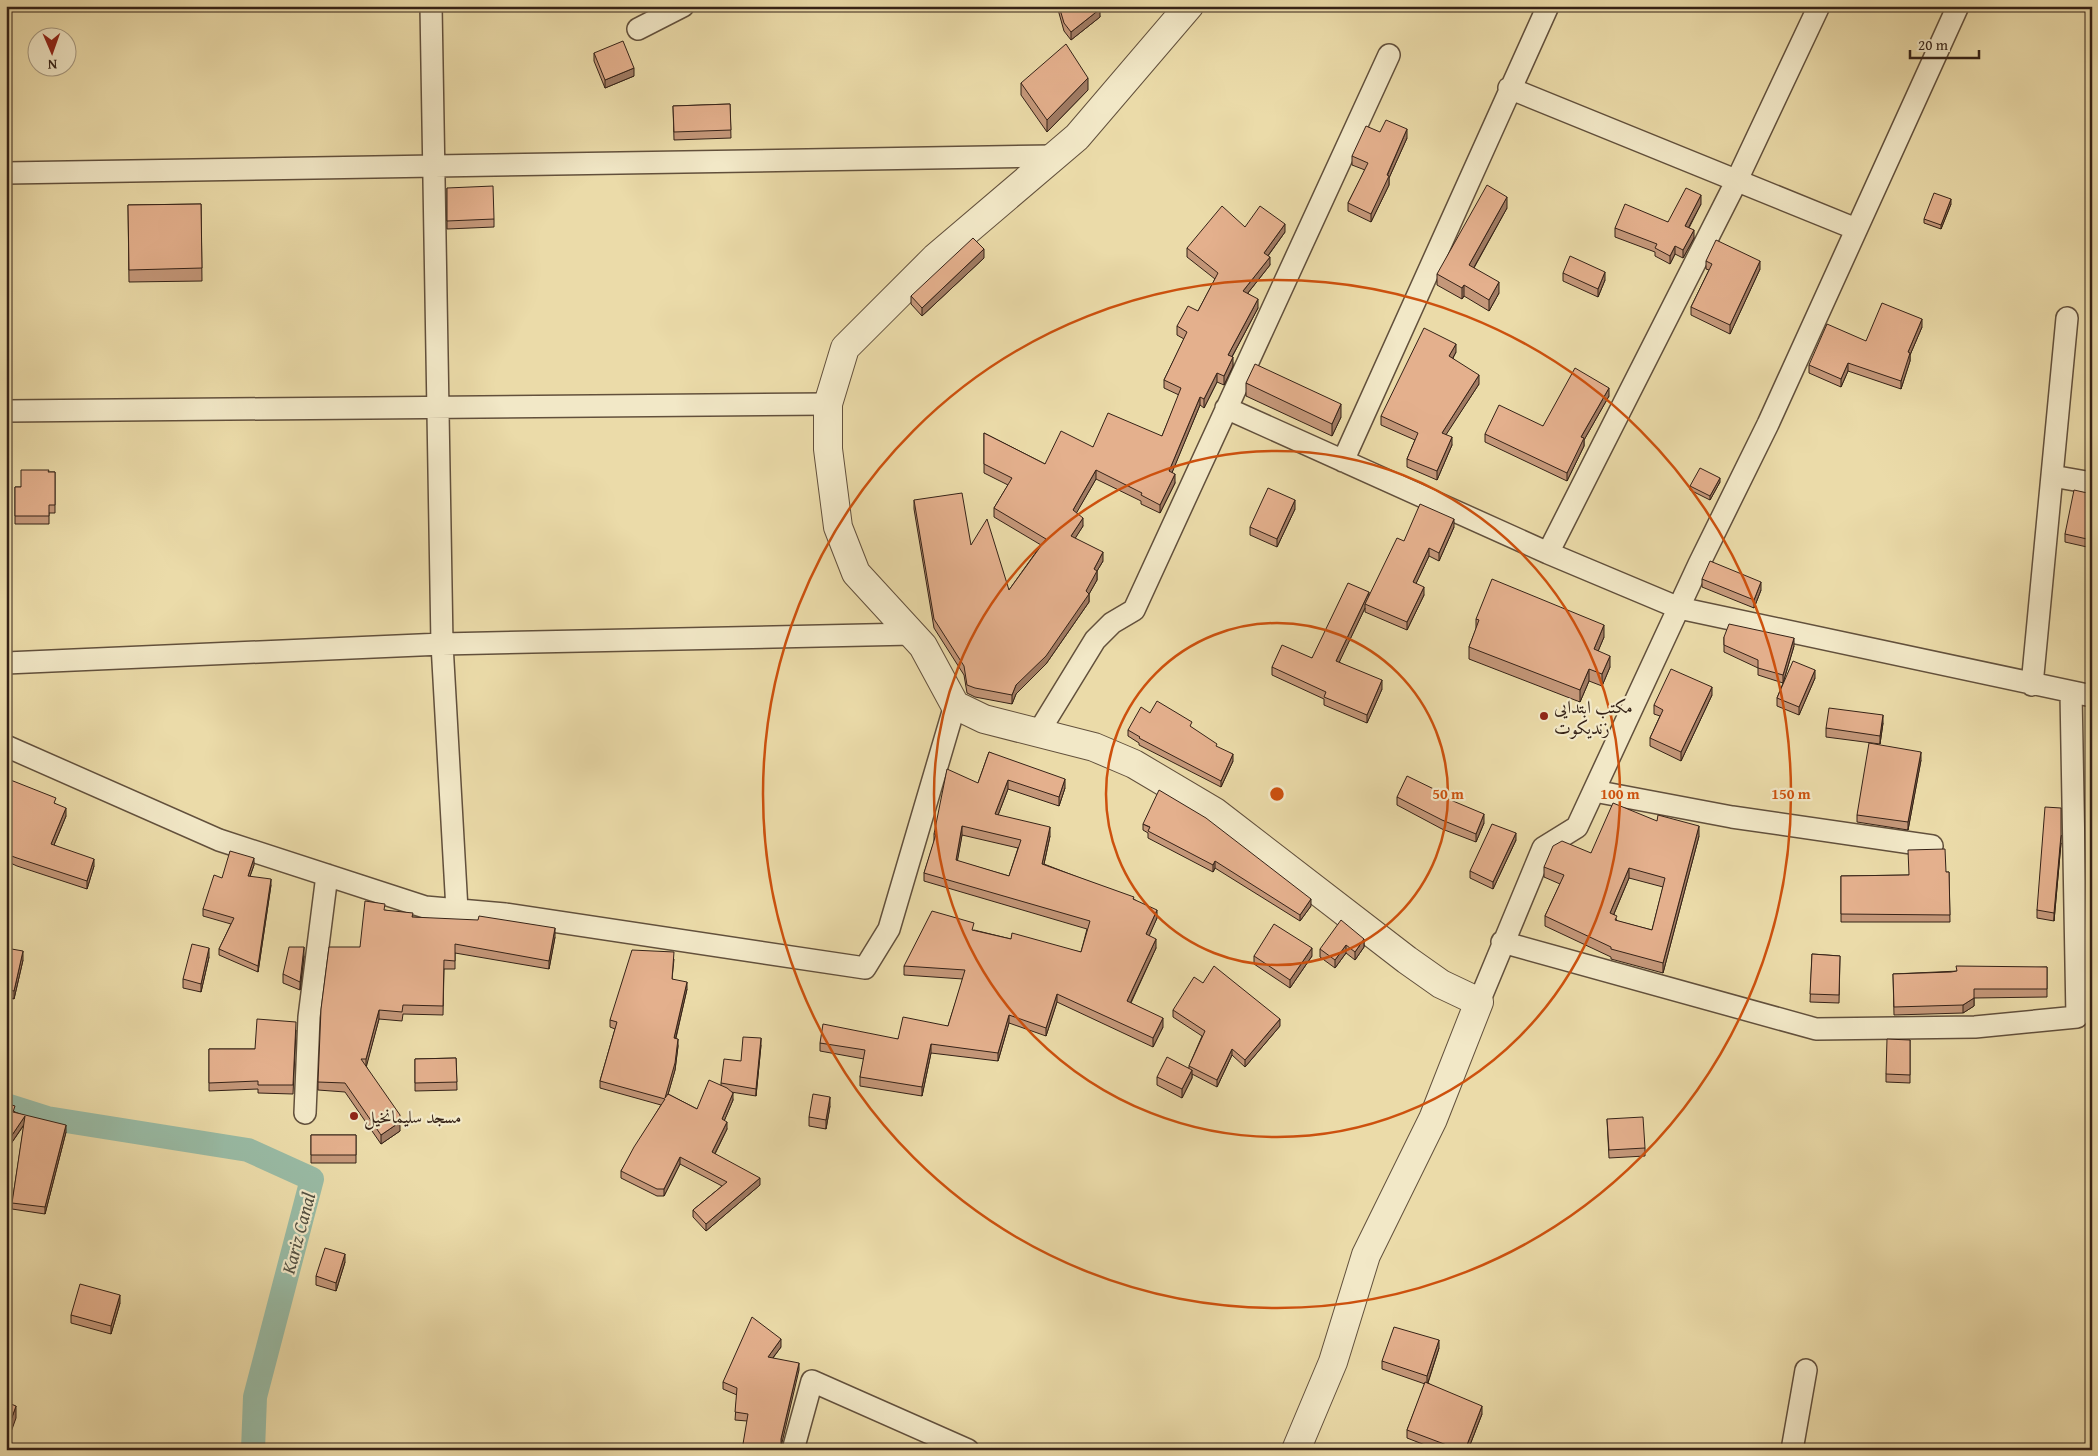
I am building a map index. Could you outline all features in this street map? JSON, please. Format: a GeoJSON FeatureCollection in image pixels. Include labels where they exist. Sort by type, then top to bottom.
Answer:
{"type":"FeatureCollection","features":[{"type":"Feature","properties":{"kind":"street"},"geometry":{"type":"LineString","coordinates":[[431,6],[442,644],[457,910]]}},
{"type":"Feature","properties":{"kind":"street"},"geometry":{"type":"LineString","coordinates":[[638,29],[683,6]]}},
{"type":"Feature","properties":{"kind":"street"},"geometry":{"type":"LineString","coordinates":[[1343,461],[1509,88],[1548,6]]}},
{"type":"Feature","properties":{"kind":"street"},"geometry":{"type":"LineString","coordinates":[[1548,554],[1736,182],[1819,6]]}},
{"type":"Feature","properties":{"kind":"street"},"geometry":{"type":"LineString","coordinates":[[1296,1450],[1333,1362],[1366,1255],[1433,1119],[1502,942],[1543,848],[1577,828],[1679,608],[1768,424],[1958,6]]}},
{"type":"Feature","properties":{"kind":"street"},"geometry":{"type":"LineString","coordinates":[[1178,10],[1076,137],[935,258],[845,348],[828,404],[828,448],[838,527],[856,574],[923,646],[955,705],[984,719],[1094,747],[1134,764],[1215,812],[1441,984],[1479,1002]]}},
{"type":"Feature","properties":{"kind":"street"},"geometry":{"type":"LineString","coordinates":[[1038,733],[1095,640],[1112,624],[1134,610],[1389,55]]}},
{"type":"Feature","properties":{"kind":"street"},"geometry":{"type":"LineString","coordinates":[[1509,88],[1736,182],[1856,229]]}},
{"type":"Feature","properties":{"kind":"street"},"geometry":{"type":"LineString","coordinates":[[6,173],[1054,156]]}},
{"type":"Feature","properties":{"kind":"street"},"geometry":{"type":"LineString","coordinates":[[2032,684],[2067,318]]}},
{"type":"Feature","properties":{"kind":"street"},"geometry":{"type":"LineString","coordinates":[[6,411],[828,404]]}},
{"type":"Feature","properties":{"kind":"street"},"geometry":{"type":"LineString","coordinates":[[1226,408],[1548,554],[1679,608],[2082,695],[2078,1017],[1975,1027],[1816,1029],[1502,942]]}},
{"type":"Feature","properties":{"kind":"street"},"geometry":{"type":"LineString","coordinates":[[2052,476],[2092,483]]}},
{"type":"Feature","properties":{"kind":"street"},"geometry":{"type":"LineString","coordinates":[[6,663],[442,644],[912,634]]}},
{"type":"Feature","properties":{"kind":"street"},"geometry":{"type":"LineString","coordinates":[[6,746],[219,840],[425,907],[505,914],[865,968],[888,929],[955,705]]}},
{"type":"Feature","properties":{"kind":"street"},"geometry":{"type":"LineString","coordinates":[[1594,791],[1732,817],[1932,846]]}},
{"type":"Feature","properties":{"kind":"street"},"geometry":{"type":"LineString","coordinates":[[305,1113],[309,1017],[328,875]]}},
{"type":"Feature","properties":{"kind":"street"},"geometry":{"type":"LineString","coordinates":[[1792,1450],[1806,1370]]}},
{"type":"Feature","properties":{"kind":"street"},"geometry":{"type":"LineString","coordinates":[[793,1450],[812,1381],[968,1450]]}},
{"type":"Feature","properties":{"kind":"building"},"geometry":{"type":"Polygon","coordinates":[[[1059,6],[1098,6],[1100,9],[1071,32],[1064,23],[1059,6]]]}},
{"type":"Feature","properties":{"kind":"building"},"geometry":{"type":"Polygon","coordinates":[[[623,41],[634,68],[605,80],[594,53],[623,41]]]}},
{"type":"Feature","properties":{"kind":"building"},"geometry":{"type":"Polygon","coordinates":[[[1066,44],[1088,78],[1047,120],[1021,83],[1066,44]]]}},
{"type":"Feature","properties":{"kind":"building"},"geometry":{"type":"Polygon","coordinates":[[[730,104],[731,130],[674,132],[673,106],[730,104]]]}},
{"type":"Feature","properties":{"kind":"building"},"geometry":{"type":"Polygon","coordinates":[[[1386,120],[1407,129],[1387,175],[1389,176],[1371,214],[1348,203],[1368,163],[1352,156],[1366,126],[1380,132],[1386,120]]]}},
{"type":"Feature","properties":{"kind":"building"},"geometry":{"type":"Polygon","coordinates":[[[1487,185],[1507,197],[1469,265],[1499,282],[1489,300],[1464,285],[1462,288],[1437,274],[1487,185]]]}},
{"type":"Feature","properties":{"kind":"building"},"geometry":{"type":"Polygon","coordinates":[[[493,186],[494,219],[447,221],[447,188],[493,186]]]}},
{"type":"Feature","properties":{"kind":"building"},"geometry":{"type":"Polygon","coordinates":[[[1686,188],[1701,195],[1685,226],[1694,230],[1683,250],[1675,246],[1670,256],[1655,248],[1657,244],[1615,228],[1625,204],[1668,222],[1686,188]]]}},
{"type":"Feature","properties":{"kind":"building"},"geometry":{"type":"Polygon","coordinates":[[[1934,193],[1951,199],[1941,225],[1924,219],[1934,193]]]}},
{"type":"Feature","properties":{"kind":"building"},"geometry":{"type":"Polygon","coordinates":[[[201,204],[202,268],[129,270],[128,205],[201,204]]]}},
{"type":"Feature","properties":{"kind":"building"},"geometry":{"type":"Polygon","coordinates":[[[1222,206],[1245,227],[1260,206],[1285,224],[1264,253],[1270,257],[1243,291],[1258,299],[1228,355],[1233,357],[1224,376],[1217,373],[1204,399],[1200,397],[1169,471],[1175,474],[1160,505],[1141,495],[1142,493],[1096,470],[1073,510],[1083,518],[1071,536],[1103,552],[1094,569],[1097,571],[1086,591],[1089,594],[1046,656],[1016,685],[1012,695],[967,685],[964,666],[934,619],[914,500],[962,493],[971,545],[987,519],[1009,590],[1046,539],[994,508],[1012,478],[984,464],[984,433],[1045,464],[1061,431],[1093,447],[1108,413],[1162,436],[1181,388],[1164,380],[1187,332],[1177,326],[1188,306],[1198,311],[1218,273],[1187,248],[1222,206]]]}},
{"type":"Feature","properties":{"kind":"building"},"geometry":{"type":"Polygon","coordinates":[[[973,238],[984,249],[922,308],[911,296],[973,238]]]}},
{"type":"Feature","properties":{"kind":"building"},"geometry":{"type":"Polygon","coordinates":[[[1716,240],[1760,261],[1730,325],[1691,307],[1712,264],[1706,261],[1716,240]]]}},
{"type":"Feature","properties":{"kind":"building"},"geometry":{"type":"Polygon","coordinates":[[[1570,256],[1605,272],[1598,289],[1563,273],[1570,256]]]}},
{"type":"Feature","properties":{"kind":"building"},"geometry":{"type":"Polygon","coordinates":[[[1882,303],[1922,319],[1908,352],[1910,353],[1901,381],[1848,363],[1841,379],[1809,365],[1827,324],[1866,341],[1882,303]]]}},
{"type":"Feature","properties":{"kind":"building"},"geometry":{"type":"Polygon","coordinates":[[[1424,328],[1456,344],[1449,356],[1479,375],[1442,433],[1452,437],[1437,471],[1407,459],[1418,433],[1381,416],[1424,328]]]}},
{"type":"Feature","properties":{"kind":"building"},"geometry":{"type":"Polygon","coordinates":[[[1255,364],[1341,404],[1332,424],[1246,383],[1255,364]]]}},
{"type":"Feature","properties":{"kind":"building"},"geometry":{"type":"Polygon","coordinates":[[[1575,368],[1609,388],[1581,437],[1584,438],[1567,473],[1485,434],[1499,405],[1543,426],[1575,368]]]}},
{"type":"Feature","properties":{"kind":"building"},"geometry":{"type":"Polygon","coordinates":[[[1700,468],[1720,478],[1710,496],[1690,486],[1700,468]]]}},
{"type":"Feature","properties":{"kind":"building"},"geometry":{"type":"Polygon","coordinates":[[[21,470],[49,470],[48,472],[55,472],[55,505],[49,505],[49,516],[15,516],[15,487],[21,487],[21,470]]]}},
{"type":"Feature","properties":{"kind":"building"},"geometry":{"type":"Polygon","coordinates":[[[1268,488],[1295,500],[1277,539],[1250,527],[1268,488]]]}},
{"type":"Feature","properties":{"kind":"building"},"geometry":{"type":"Polygon","coordinates":[[[2074,490],[2092,494],[2092,516],[2087,539],[2065,534],[2074,490]]]}},
{"type":"Feature","properties":{"kind":"building"},"geometry":{"type":"Polygon","coordinates":[[[1420,504],[1454,519],[1439,553],[1429,548],[1413,582],[1424,587],[1407,622],[1365,604],[1397,538],[1404,541],[1420,504]]]}},
{"type":"Feature","properties":{"kind":"building"},"geometry":{"type":"Polygon","coordinates":[[[1710,561],[1761,582],[1754,600],[1702,579],[1710,561]]]}},
{"type":"Feature","properties":{"kind":"building"},"geometry":{"type":"Polygon","coordinates":[[[1492,579],[1604,625],[1594,649],[1610,656],[1602,674],[1589,669],[1580,690],[1469,647],[1479,620],[1476,619],[1492,579]]]}},
{"type":"Feature","properties":{"kind":"building"},"geometry":{"type":"Polygon","coordinates":[[[1348,583],[1369,592],[1336,661],[1382,680],[1367,715],[1324,697],[1326,692],[1272,667],[1282,645],[1312,658],[1348,583]]]}},
{"type":"Feature","properties":{"kind":"building"},"geometry":{"type":"Polygon","coordinates":[[[1729,624],[1794,638],[1783,675],[1758,668],[1758,660],[1724,645],[1724,637],[1729,624]]]}},
{"type":"Feature","properties":{"kind":"building"},"geometry":{"type":"Polygon","coordinates":[[[1793,661],[1815,670],[1799,707],[1777,698],[1793,661]]]}},
{"type":"Feature","properties":{"kind":"building"},"geometry":{"type":"Polygon","coordinates":[[[1671,669],[1712,687],[1681,752],[1650,738],[1663,710],[1654,705],[1671,669]]]}},
{"type":"Feature","properties":{"kind":"building"},"geometry":{"type":"Polygon","coordinates":[[[1157,701],[1192,722],[1190,726],[1217,744],[1216,746],[1233,754],[1221,781],[1139,738],[1128,730],[1141,707],[1150,713],[1157,701]]]}},
{"type":"Feature","properties":{"kind":"building"},"geometry":{"type":"Polygon","coordinates":[[[1829,708],[1883,715],[1880,736],[1826,728],[1829,708]]]}},
{"type":"Feature","properties":{"kind":"building"},"geometry":{"type":"Polygon","coordinates":[[[1869,743],[1921,752],[1908,822],[1857,815],[1869,743]]]}},
{"type":"Feature","properties":{"kind":"building"},"geometry":{"type":"Polygon","coordinates":[[[989,752],[1065,779],[1059,797],[1008,780],[995,814],[1050,827],[1042,864],[1134,897],[1133,899],[1157,910],[1146,934],[1156,939],[1127,1001],[1163,1018],[1153,1038],[1057,994],[1046,1028],[1009,1015],[998,1053],[931,1044],[922,1087],[860,1077],[865,1050],[820,1043],[823,1024],[898,1039],[903,1017],[948,1026],[965,970],[904,966],[932,911],[974,923],[972,930],[1011,939],[1012,933],[1081,952],[1090,921],[924,873],[936,834],[934,834],[947,769],[978,783],[989,752]],[[962,826],[956,860],[1009,876],[1021,840],[962,826]]]}},
{"type":"Feature","properties":{"kind":"building"},"geometry":{"type":"Polygon","coordinates":[[[1407,776],[1442,793],[1441,796],[1484,814],[1476,834],[1442,820],[1397,797],[1407,776]]]}},
{"type":"Feature","properties":{"kind":"building"},"geometry":{"type":"Polygon","coordinates":[[[8,779],[56,798],[54,803],[66,808],[51,844],[94,859],[87,881],[6,854],[6,783],[8,779]]]}},
{"type":"Feature","properties":{"kind":"building"},"geometry":{"type":"Polygon","coordinates":[[[1159,790],[1206,818],[1311,899],[1300,915],[1215,861],[1213,865],[1148,831],[1150,827],[1143,824],[1159,790]]]}},
{"type":"Feature","properties":{"kind":"building"},"geometry":{"type":"Polygon","coordinates":[[[1613,803],[1657,821],[1658,815],[1699,826],[1663,963],[1611,949],[1611,947],[1545,916],[1564,875],[1544,867],[1553,846],[1562,841],[1591,853],[1613,803]],[[1629,868],[1610,913],[1617,916],[1615,920],[1652,930],[1665,878],[1629,868]]]}},
{"type":"Feature","properties":{"kind":"building"},"geometry":{"type":"Polygon","coordinates":[[[2045,807],[2061,808],[2061,835],[2054,913],[2037,910],[2045,807]]]}},
{"type":"Feature","properties":{"kind":"building"},"geometry":{"type":"Polygon","coordinates":[[[1492,824],[1516,833],[1493,882],[1470,871],[1492,824]]]}},
{"type":"Feature","properties":{"kind":"building"},"geometry":{"type":"Polygon","coordinates":[[[1945,849],[1946,872],[1949,872],[1950,915],[1841,914],[1841,876],[1909,875],[1908,850],[1945,849]]]}},
{"type":"Feature","properties":{"kind":"building"},"geometry":{"type":"Polygon","coordinates":[[[230,851],[254,858],[248,876],[271,879],[258,966],[219,949],[234,918],[203,909],[214,875],[222,878],[230,851]]]}},
{"type":"Feature","properties":{"kind":"building"},"geometry":{"type":"Polygon","coordinates":[[[365,901],[385,904],[384,910],[413,913],[412,917],[478,920],[479,916],[555,928],[549,961],[455,944],[455,961],[444,960],[443,1006],[403,1005],[402,1012],[379,1010],[366,1059],[361,1059],[400,1115],[400,1122],[381,1135],[345,1083],[318,1082],[321,1009],[329,947],[360,947],[365,901]]]}},
{"type":"Feature","properties":{"kind":"building"},"geometry":{"type":"Polygon","coordinates":[[[1341,920],[1364,939],[1355,952],[1346,945],[1335,960],[1320,949],[1341,920]]]}},
{"type":"Feature","properties":{"kind":"building"},"geometry":{"type":"Polygon","coordinates":[[[1274,924],[1312,948],[1290,980],[1254,956],[1274,924]]]}},
{"type":"Feature","properties":{"kind":"building"},"geometry":{"type":"Polygon","coordinates":[[[192,944],[209,948],[201,984],[183,979],[192,944]]]}},
{"type":"Feature","properties":{"kind":"building"},"geometry":{"type":"Polygon","coordinates":[[[289,947],[304,947],[300,982],[283,974],[289,947]]]}},
{"type":"Feature","properties":{"kind":"building"},"geometry":{"type":"Polygon","coordinates":[[[6,948],[23,951],[14,991],[6,989],[6,948]]]}},
{"type":"Feature","properties":{"kind":"building"},"geometry":{"type":"Polygon","coordinates":[[[632,950],[674,952],[672,979],[687,982],[674,1038],[678,1039],[675,1063],[665,1098],[668,1094],[697,1109],[709,1080],[727,1088],[733,1093],[722,1119],[727,1122],[712,1152],[760,1178],[706,1224],[693,1210],[727,1182],[680,1157],[664,1189],[657,1189],[621,1171],[665,1099],[600,1081],[617,1022],[610,1020],[632,950]]]}},
{"type":"Feature","properties":{"kind":"building"},"geometry":{"type":"Polygon","coordinates":[[[1812,954],[1840,956],[1839,995],[1810,994],[1812,954]]]}},
{"type":"Feature","properties":{"kind":"building"},"geometry":{"type":"Polygon","coordinates":[[[1214,966],[1280,1019],[1245,1060],[1232,1049],[1217,1080],[1189,1066],[1205,1031],[1173,1010],[1194,977],[1203,983],[1214,966]]]}},
{"type":"Feature","properties":{"kind":"building"},"geometry":{"type":"Polygon","coordinates":[[[1956,966],[2047,967],[2047,989],[1974,989],[1974,998],[1963,1005],[1894,1007],[1893,974],[1951,972],[1957,971],[1956,966]]]}},
{"type":"Feature","properties":{"kind":"building"},"geometry":{"type":"Polygon","coordinates":[[[257,1019],[296,1022],[293,1085],[258,1085],[258,1081],[209,1083],[209,1049],[255,1049],[257,1019]]]}},
{"type":"Feature","properties":{"kind":"building"},"geometry":{"type":"Polygon","coordinates":[[[743,1037],[761,1038],[756,1089],[721,1083],[724,1059],[741,1061],[743,1037]]]}},
{"type":"Feature","properties":{"kind":"building"},"geometry":{"type":"Polygon","coordinates":[[[1887,1039],[1910,1040],[1910,1075],[1886,1074],[1887,1039]]]}},
{"type":"Feature","properties":{"kind":"building"},"geometry":{"type":"Polygon","coordinates":[[[1167,1057],[1192,1070],[1182,1089],[1157,1077],[1167,1057]]]}},
{"type":"Feature","properties":{"kind":"building"},"geometry":{"type":"Polygon","coordinates":[[[456,1058],[457,1082],[415,1083],[415,1059],[456,1058]]]}},
{"type":"Feature","properties":{"kind":"building"},"geometry":{"type":"Polygon","coordinates":[[[813,1094],[830,1097],[826,1120],[809,1117],[813,1094]]]}},
{"type":"Feature","properties":{"kind":"building"},"geometry":{"type":"Polygon","coordinates":[[[6,1103],[15,1106],[13,1112],[66,1125],[45,1207],[12,1203],[25,1116],[6,1144],[6,1103]]]}},
{"type":"Feature","properties":{"kind":"building"},"geometry":{"type":"Polygon","coordinates":[[[1643,1117],[1645,1148],[1609,1150],[1607,1119],[1643,1117]]]}},
{"type":"Feature","properties":{"kind":"building"},"geometry":{"type":"Polygon","coordinates":[[[311,1135],[356,1135],[356,1155],[311,1155],[311,1135]]]}},
{"type":"Feature","properties":{"kind":"building"},"geometry":{"type":"Polygon","coordinates":[[[325,1248],[345,1254],[336,1283],[316,1276],[325,1248]]]}},
{"type":"Feature","properties":{"kind":"building"},"geometry":{"type":"Polygon","coordinates":[[[80,1284],[120,1295],[111,1326],[71,1315],[80,1284]]]}},
{"type":"Feature","properties":{"kind":"building"},"geometry":{"type":"Polygon","coordinates":[[[752,1317],[781,1339],[768,1357],[799,1363],[781,1439],[781,1450],[742,1450],[748,1414],[735,1412],[737,1388],[723,1382],[752,1317]]]}},
{"type":"Feature","properties":{"kind":"building"},"geometry":{"type":"Polygon","coordinates":[[[1394,1327],[1439,1340],[1427,1376],[1382,1361],[1394,1327]]]}},
{"type":"Feature","properties":{"kind":"building"},"geometry":{"type":"Polygon","coordinates":[[[1425,1382],[1482,1406],[1465,1450],[1460,1450],[1407,1430],[1425,1382]]]}},
{"type":"Feature","properties":{"kind":"building"},"geometry":{"type":"Polygon","coordinates":[[[6,1385],[11,1387],[6,1401],[6,1385]]]}},
{"type":"Feature","properties":{"kind":"building"},"geometry":{"type":"Polygon","coordinates":[[[6,1402],[16,1406],[6,1434],[6,1402]]]}},
{"type":"Feature","properties":{"kind":"waterway","name":"Kariz Canal"},"geometry":{"type":"LineString","coordinates":[[6,1105],[47,1118],[248,1150],[312,1179],[255,1397],[253,1450]]}},
{"type":"Feature","properties":{"kind":"place","name":"مکتب ابتدایی زندیکوت"},"geometry":{"type":"Point","coordinates":[1544,716]}},
{"type":"Feature","properties":{"kind":"place","name":"مسجد سلیمانخیل"},"geometry":{"type":"Point","coordinates":[354,1116]}}]}
